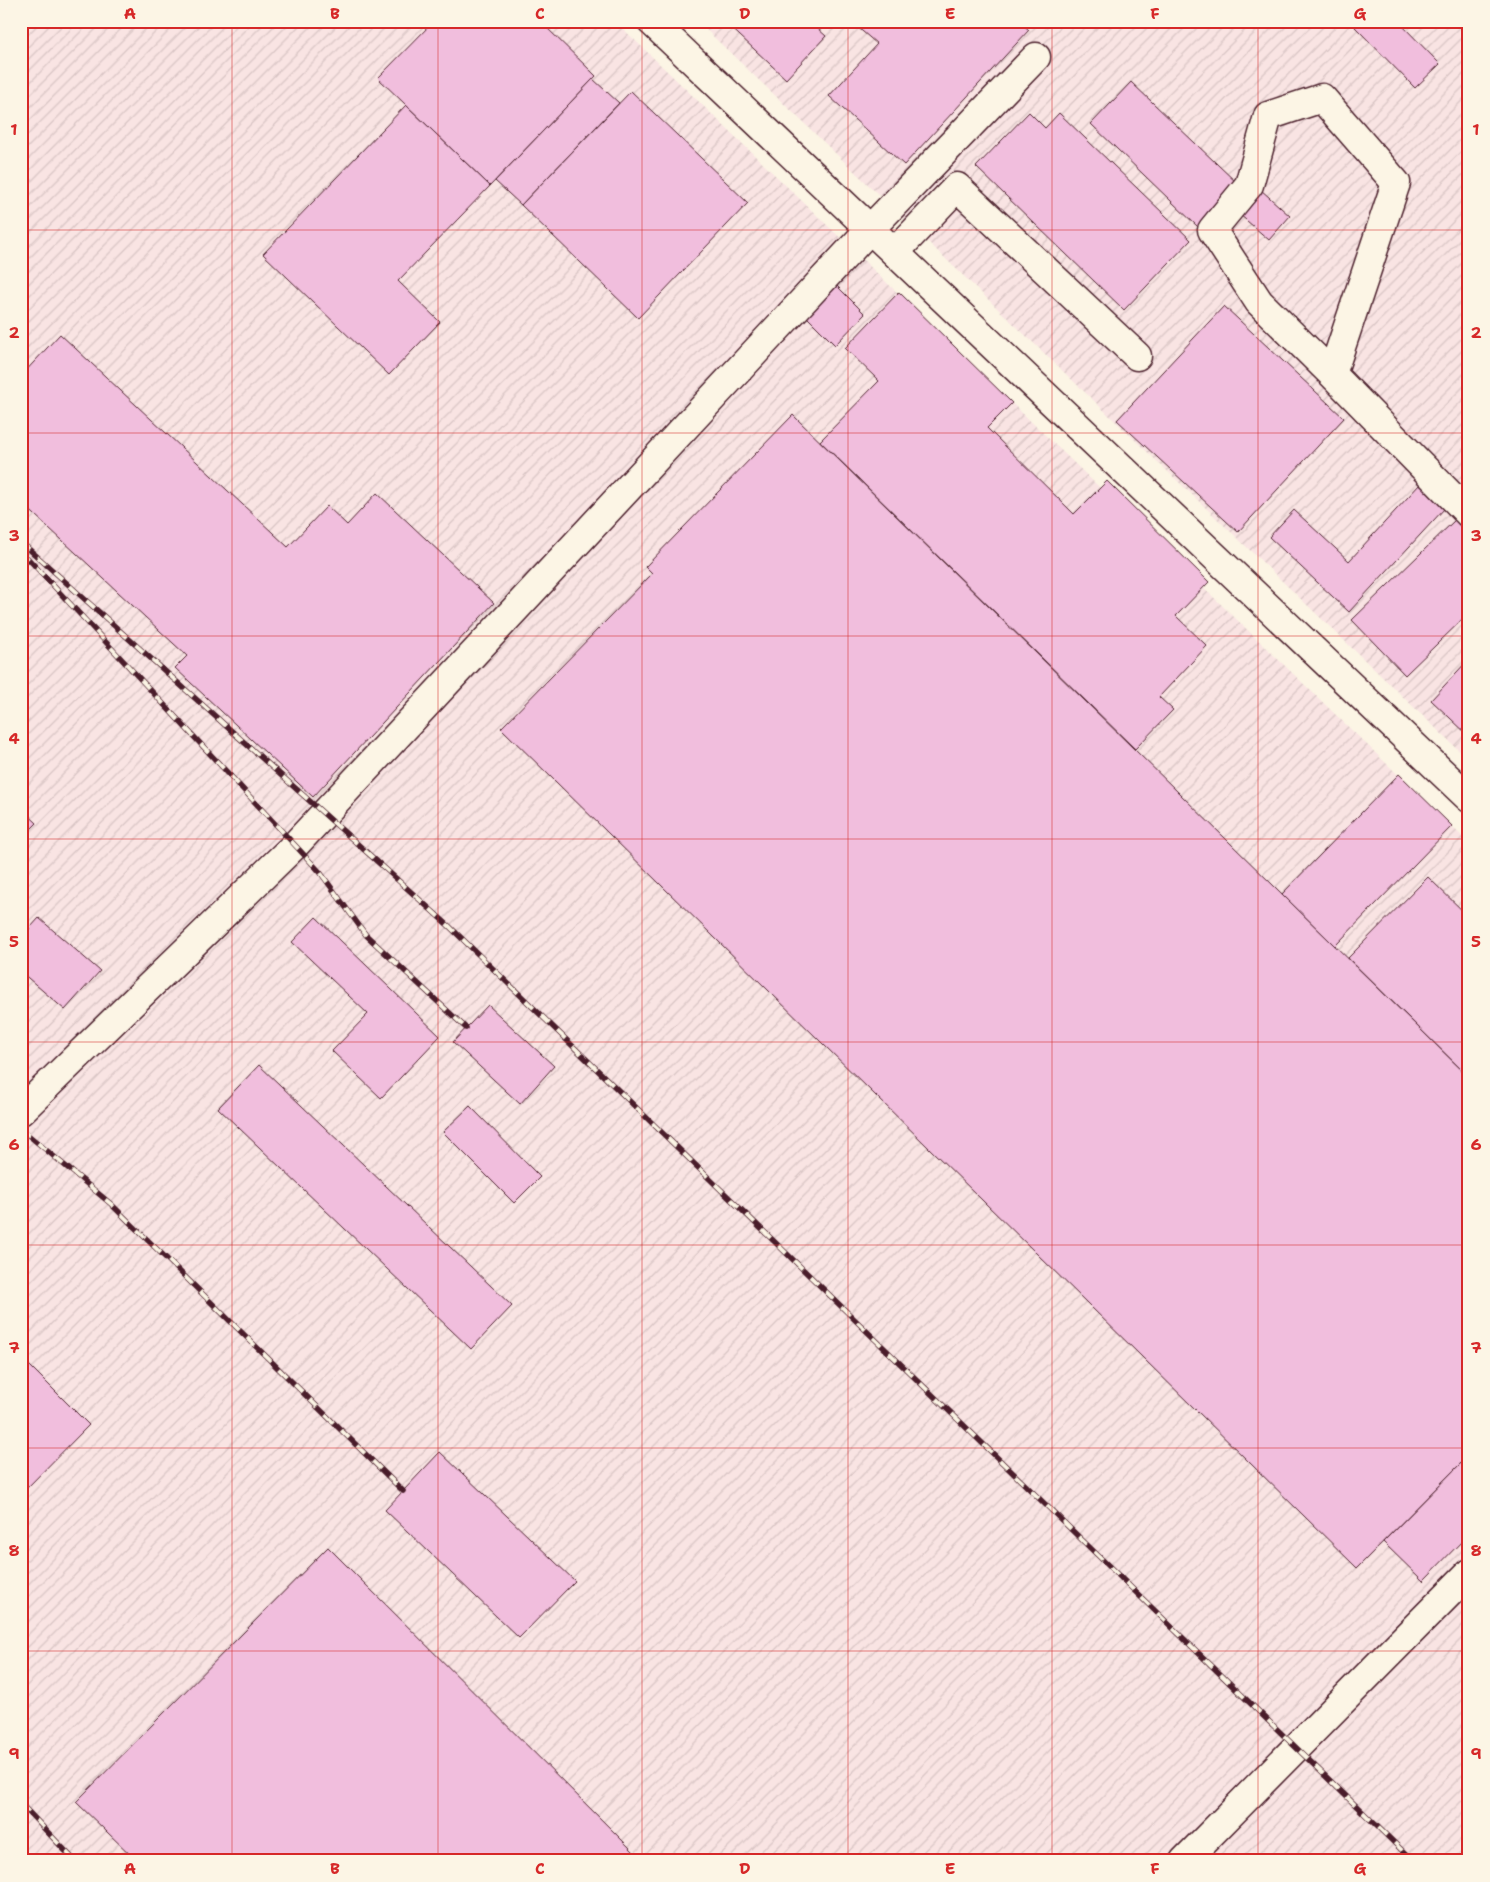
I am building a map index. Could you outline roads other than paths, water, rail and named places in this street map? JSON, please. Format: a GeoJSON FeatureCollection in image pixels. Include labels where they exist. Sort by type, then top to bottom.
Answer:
{"type":"FeatureCollection","features":[{"type":"Feature","properties":{"kind":"lane"},"geometry":{"type":"LineString","coordinates":[[651,21],[1469,798]]}},
{"type":"Feature","properties":{"kind":"lane"},"geometry":{"type":"LineString","coordinates":[[21,1111],[295,846],[870,229],[1036,57]]}},
{"type":"Feature","properties":{"kind":"lane"},"geometry":{"type":"LineString","coordinates":[[1332,374],[1388,213],[1396,183],[1322,98],[1268,116],[1249,185],[1212,230],[1259,302],[1469,514]]}},
{"type":"Feature","properties":{"kind":"lane"},"geometry":{"type":"LineString","coordinates":[[895,252],[957,187],[1137,356]]}},
{"type":"Feature","properties":{"kind":"lane"},"geometry":{"type":"LineString","coordinates":[[1184,1861],[1469,1573]]}},
{"type":"Feature","properties":{"kind":"railway"},"geometry":{"type":"LineString","coordinates":[[21,542],[449,926],[1413,1861]]}},
{"type":"Feature","properties":{"kind":"railway"},"geometry":{"type":"LineString","coordinates":[[21,551],[320,872],[366,935],[466,1028]]}},
{"type":"Feature","properties":{"kind":"railway"},"geometry":{"type":"LineString","coordinates":[[21,1129],[111,1204],[403,1491]]}},
{"type":"Feature","properties":{"kind":"railway"},"geometry":{"type":"LineString","coordinates":[[21,1804],[75,1861]]}}]}
